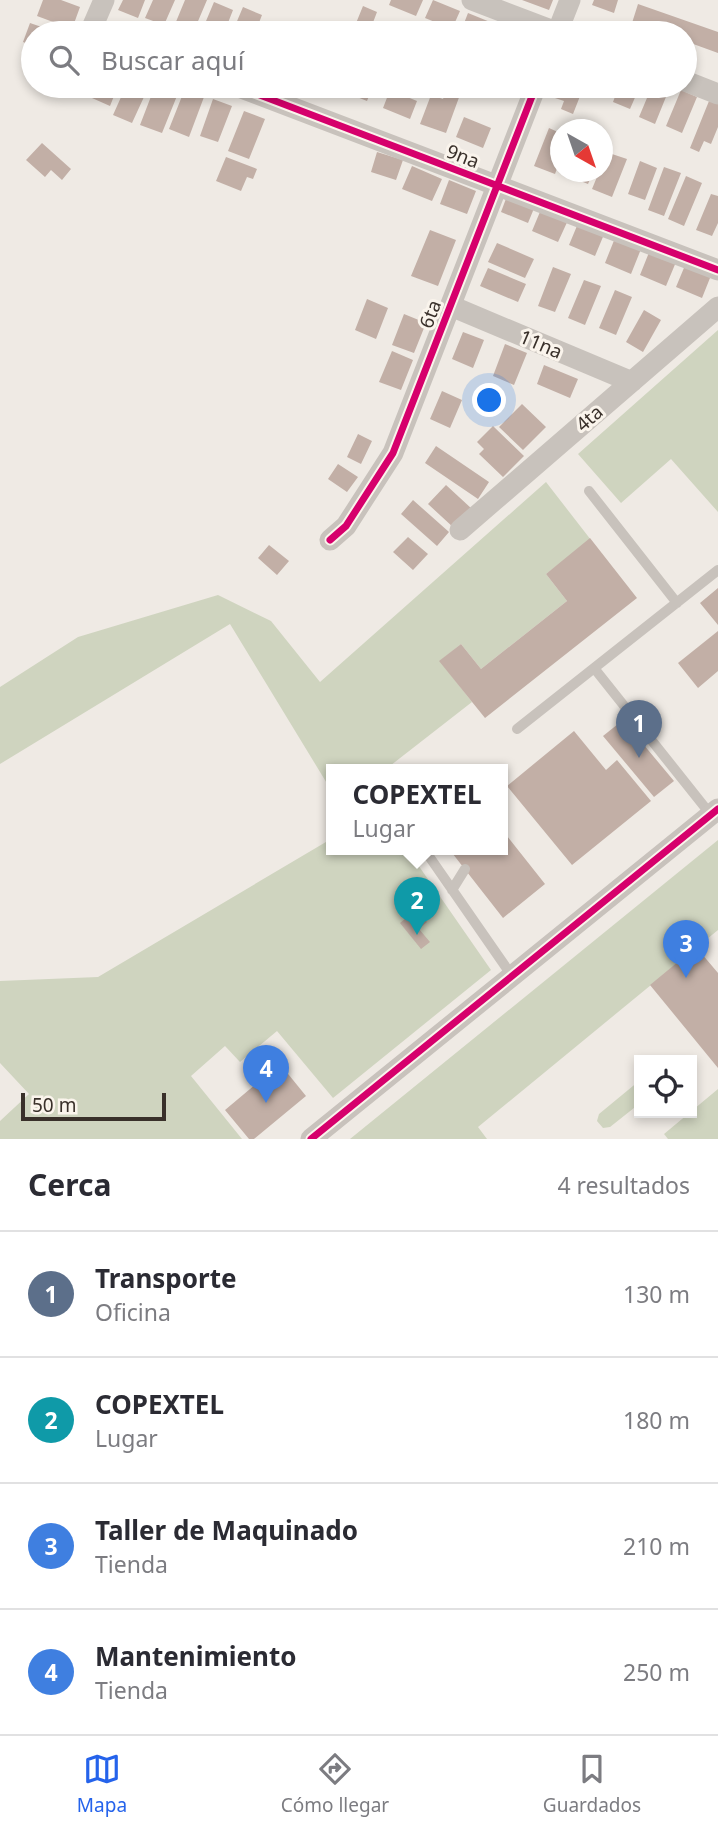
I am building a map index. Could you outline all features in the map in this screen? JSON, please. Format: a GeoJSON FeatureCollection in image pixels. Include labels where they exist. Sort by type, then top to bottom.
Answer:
{"type":"FeatureCollection","features":[{"type":"Feature","properties":{"kind":"street"},"geometry":{"type":"LineString","coordinates":[[97,21],[104,0]]}},
{"type":"Feature","properties":{"kind":"street"},"geometry":{"type":"LineString","coordinates":[[472,0],[527,21]]}},
{"type":"Feature","properties":{"kind":"street"},"geometry":{"type":"LineString","coordinates":[[562,21],[570,0]]}},
{"type":"Feature","properties":{"kind":"street"},"geometry":{"type":"LineString","coordinates":[[697,86],[718,94]]}},
{"type":"Feature","properties":{"kind":"street","name":"9na"},"geometry":{"type":"LineString","coordinates":[[267,98],[718,270]]}},
{"type":"Feature","properties":{"kind":"street","name":"6ta"},"geometry":{"type":"LineString","coordinates":[[330,540],[346,526],[393,453],[531,98]]}},
{"type":"Feature","properties":{"kind":"street","name":"11na"},"geometry":{"type":"LineString","coordinates":[[451,306],[632,382]]}},
{"type":"Feature","properties":{"kind":"street","name":"4ta"},"geometry":{"type":"LineString","coordinates":[[460,530],[718,307]]}},
{"type":"Feature","properties":{"kind":"street"},"geometry":{"type":"LineString","coordinates":[[311,1139],[715,812]]}},
{"type":"Feature","properties":{"kind":"lane"},"geometry":{"type":"LineString","coordinates":[[589,491],[677,603]]}},
{"type":"Feature","properties":{"kind":"lane"},"geometry":{"type":"LineString","coordinates":[[517,729],[718,570]]}},
{"type":"Feature","properties":{"kind":"lane"},"geometry":{"type":"LineString","coordinates":[[594,668],[715,812]]}},
{"type":"Feature","properties":{"kind":"lane"},"geometry":{"type":"LineString","coordinates":[[428,855],[512,976]]}},
{"type":"Feature","properties":{"kind":"lane"},"geometry":{"type":"LineString","coordinates":[[452,890],[464,869]]}},
{"type":"Feature","properties":{"kind":"green space"},"geometry":{"type":"Polygon","coordinates":[[[718,330],[718,512],[671,459],[621,503],[578,454],[718,330]]]}},
{"type":"Feature","properties":{"kind":"green space"},"geometry":{"type":"Polygon","coordinates":[[[546,482],[591,540],[546,574],[567,601],[481,669],[461,644],[440,661],[472,702],[392,764],[326,764],[326,782],[230,624],[0,764],[0,687],[78,637],[218,595],[271,621],[320,682],[546,482]]]}},
{"type":"Feature","properties":{"kind":"green space"},"geometry":{"type":"Polygon","coordinates":[[[718,840],[718,930],[478,1127],[487,1139],[350,1139],[718,840]]]}},
{"type":"Feature","properties":{"kind":"green space"},"geometry":{"type":"Polygon","coordinates":[[[326,842],[326,855],[411,855],[491,970],[333,1098],[277,1031],[240,1062],[225,1046],[191,1076],[242,1139],[0,1139],[0,1121],[29,1094],[0,1063],[0,981],[98,977],[326,842]]]}},
{"type":"Feature","properties":{"kind":"green space"},"geometry":{"type":"Polygon","coordinates":[[[634,1085],[634,1108],[610,1127],[603,1128],[597,1121],[599,1114],[634,1085]]]}},
{"type":"Feature","properties":{"kind":"green space"},"geometry":{"type":"Polygon","coordinates":[[[718,1089],[718,1139],[668,1139],[664,1134],[683,1118],[697,1118],[697,1106],[718,1089]]]}},
{"type":"Feature","properties":{"kind":"building"},"geometry":{"type":"Polygon","coordinates":[[[43,0],[61,0],[80,7],[75,21],[50,21],[37,16],[43,0]]]}},
{"type":"Feature","properties":{"kind":"building"},"geometry":{"type":"Polygon","coordinates":[[[123,0],[145,0],[138,18],[118,10],[123,0]]]}},
{"type":"Feature","properties":{"kind":"building"},"geometry":{"type":"Polygon","coordinates":[[[153,0],[175,0],[166,21],[145,18],[153,0]]]}},
{"type":"Feature","properties":{"kind":"building"},"geometry":{"type":"Polygon","coordinates":[[[185,0],[207,0],[198,21],[176,21],[185,0]]]}},
{"type":"Feature","properties":{"kind":"building"},"geometry":{"type":"Polygon","coordinates":[[[391,0],[423,0],[416,16],[389,5],[391,0]]]}},
{"type":"Feature","properties":{"kind":"building"},"geometry":{"type":"Polygon","coordinates":[[[433,0],[460,11],[456,21],[432,21],[425,18],[433,0]]]}},
{"type":"Feature","properties":{"kind":"building"},"geometry":{"type":"Polygon","coordinates":[[[522,0],[553,0],[549,10],[522,0]]]}},
{"type":"Feature","properties":{"kind":"building"},"geometry":{"type":"Polygon","coordinates":[[[594,0],[618,0],[614,13],[592,5],[594,0]]]}},
{"type":"Feature","properties":{"kind":"building"},"geometry":{"type":"Polygon","coordinates":[[[214,2],[233,10],[229,21],[206,21],[214,2]]]}},
{"type":"Feature","properties":{"kind":"building"},"geometry":{"type":"Polygon","coordinates":[[[638,4],[687,21],[633,21],[638,4]]]}},
{"type":"Feature","properties":{"kind":"building"},"geometry":{"type":"Polygon","coordinates":[[[363,6],[377,12],[374,21],[357,21],[363,6]]]}},
{"type":"Feature","properties":{"kind":"building"},"geometry":{"type":"Polygon","coordinates":[[[243,7],[262,15],[260,21],[237,21],[243,7]]]}},
{"type":"Feature","properties":{"kind":"building"},"geometry":{"type":"Polygon","coordinates":[[[468,13],[488,21],[465,21],[468,13]]]}},
{"type":"Feature","properties":{"kind":"building"},"geometry":{"type":"Polygon","coordinates":[[[697,25],[718,32],[718,53],[697,45],[697,25]]]}},
{"type":"Feature","properties":{"kind":"building"},"geometry":{"type":"Polygon","coordinates":[[[92,98],[113,98],[110,106],[92,98]]]}},
{"type":"Feature","properties":{"kind":"building"},"geometry":{"type":"Polygon","coordinates":[[[121,98],[143,98],[132,123],[113,115],[121,98]]]}},
{"type":"Feature","properties":{"kind":"building"},"geometry":{"type":"Polygon","coordinates":[[[150,98],[176,98],[162,133],[140,125],[150,98]]]}},
{"type":"Feature","properties":{"kind":"building"},"geometry":{"type":"Polygon","coordinates":[[[181,98],[204,98],[189,137],[169,129],[181,98]]]}},
{"type":"Feature","properties":{"kind":"building"},"geometry":{"type":"Polygon","coordinates":[[[387,98],[410,98],[417,101],[410,119],[383,108],[387,98]]]}},
{"type":"Feature","properties":{"kind":"building"},"geometry":{"type":"Polygon","coordinates":[[[430,98],[459,98],[446,133],[420,124],[430,98]]]}},
{"type":"Feature","properties":{"kind":"building"},"geometry":{"type":"Polygon","coordinates":[[[555,98],[579,98],[573,114],[561,109],[564,101],[555,98]]]}},
{"type":"Feature","properties":{"kind":"building"},"geometry":{"type":"Polygon","coordinates":[[[614,98],[635,98],[630,109],[613,102],[614,98]]]}},
{"type":"Feature","properties":{"kind":"building"},"geometry":{"type":"Polygon","coordinates":[[[647,98],[666,98],[655,124],[639,117],[647,98]]]}},
{"type":"Feature","properties":{"kind":"building"},"geometry":{"type":"Polygon","coordinates":[[[678,98],[697,98],[682,133],[666,126],[678,98]]]}},
{"type":"Feature","properties":{"kind":"building"},"geometry":{"type":"Polygon","coordinates":[[[213,99],[232,106],[218,142],[200,136],[213,99]]]}},
{"type":"Feature","properties":{"kind":"building"},"geometry":{"type":"Polygon","coordinates":[[[709,101],[718,104],[718,127],[711,144],[704,141],[699,152],[690,148],[709,101]]]}},
{"type":"Feature","properties":{"kind":"building"},"geometry":{"type":"Polygon","coordinates":[[[244,111],[265,119],[249,159],[228,151],[244,111]]]}},
{"type":"Feature","properties":{"kind":"building"},"geometry":{"type":"Polygon","coordinates":[[[464,117],[491,128],[483,148],[456,137],[464,117]]]}},
{"type":"Feature","properties":{"kind":"building"},"geometry":{"type":"Polygon","coordinates":[[[549,128],[550,172],[534,166],[549,128]]]}},
{"type":"Feature","properties":{"kind":"building"},"geometry":{"type":"Polygon","coordinates":[[[42,143],[71,169],[62,180],[51,170],[45,177],[26,160],[42,143]]]}},
{"type":"Feature","properties":{"kind":"building"},"geometry":{"type":"Polygon","coordinates":[[[377,152],[403,160],[396,180],[371,172],[377,152]]]}},
{"type":"Feature","properties":{"kind":"building"},"geometry":{"type":"Polygon","coordinates":[[[613,154],[627,159],[612,197],[592,189],[595,182],[613,182],[613,154]]]}},
{"type":"Feature","properties":{"kind":"building"},"geometry":{"type":"Polygon","coordinates":[[[226,157],[257,169],[253,179],[247,177],[241,191],[216,181],[226,157]]]}},
{"type":"Feature","properties":{"kind":"building"},"geometry":{"type":"Polygon","coordinates":[[[640,161],[657,168],[645,200],[628,194],[640,161]]]}},
{"type":"Feature","properties":{"kind":"building"},"geometry":{"type":"Polygon","coordinates":[[[412,166],[442,179],[432,201],[402,189],[412,166]]]}},
{"type":"Feature","properties":{"kind":"building"},"geometry":{"type":"Polygon","coordinates":[[[664,167],[681,173],[664,216],[648,210],[664,167]]]}},
{"type":"Feature","properties":{"kind":"building"},"geometry":{"type":"Polygon","coordinates":[[[686,176],[702,183],[684,226],[668,219],[686,176]]]}},
{"type":"Feature","properties":{"kind":"building"},"geometry":{"type":"Polygon","coordinates":[[[449,180],[476,191],[467,214],[440,204],[449,180]]]}},
{"type":"Feature","properties":{"kind":"building"},"geometry":{"type":"Polygon","coordinates":[[[711,194],[718,196],[718,223],[712,236],[696,230],[711,194]]]}},
{"type":"Feature","properties":{"kind":"building"},"geometry":{"type":"Polygon","coordinates":[[[507,196],[535,206],[528,223],[501,212],[507,196]]]}},
{"type":"Feature","properties":{"kind":"building"},"geometry":{"type":"Polygon","coordinates":[[[542,207],[569,218],[558,242],[532,231],[542,207]]]}},
{"type":"Feature","properties":{"kind":"building"},"geometry":{"type":"Polygon","coordinates":[[[579,221],[605,232],[595,256],[569,245],[579,221]]]}},
{"type":"Feature","properties":{"kind":"building"},"geometry":{"type":"Polygon","coordinates":[[[430,230],[456,240],[438,286],[411,276],[430,230]]]}},
{"type":"Feature","properties":{"kind":"building"},"geometry":{"type":"Polygon","coordinates":[[[615,238],[641,249],[631,274],[605,263],[615,238]]]}},
{"type":"Feature","properties":{"kind":"building"},"geometry":{"type":"Polygon","coordinates":[[[497,243],[534,259],[525,278],[488,262],[497,243]]]}},
{"type":"Feature","properties":{"kind":"building"},"geometry":{"type":"Polygon","coordinates":[[[650,250],[676,262],[666,286],[640,275],[650,250]]]}},
{"type":"Feature","properties":{"kind":"building"},"geometry":{"type":"Polygon","coordinates":[[[686,263],[712,273],[702,298],[676,287],[686,263]]]}},
{"type":"Feature","properties":{"kind":"building"},"geometry":{"type":"Polygon","coordinates":[[[553,267],[571,274],[555,312],[538,306],[553,267]]]}},
{"type":"Feature","properties":{"kind":"building"},"geometry":{"type":"Polygon","coordinates":[[[488,268],[526,284],[518,302],[480,286],[488,268]]]}},
{"type":"Feature","properties":{"kind":"building"},"geometry":{"type":"Polygon","coordinates":[[[584,280],[601,286],[585,325],[568,318],[584,280]]]}},
{"type":"Feature","properties":{"kind":"building"},"geometry":{"type":"Polygon","coordinates":[[[615,290],[632,297],[616,335],[599,328],[615,290]]]}},
{"type":"Feature","properties":{"kind":"building"},"geometry":{"type":"Polygon","coordinates":[[[367,299],[388,308],[376,339],[355,330],[367,299]]]}},
{"type":"Feature","properties":{"kind":"building"},"geometry":{"type":"Polygon","coordinates":[[[644,310],[661,320],[643,352],[626,342],[644,310]]]}},
{"type":"Feature","properties":{"kind":"building"},"geometry":{"type":"Polygon","coordinates":[[[404,314],[426,323],[414,353],[392,345],[404,314]]]}},
{"type":"Feature","properties":{"kind":"building"},"geometry":{"type":"Polygon","coordinates":[[[463,332],[484,340],[473,368],[452,359],[463,332]]]}},
{"type":"Feature","properties":{"kind":"building"},"geometry":{"type":"Polygon","coordinates":[[[505,344],[527,353],[514,385],[493,376],[505,344]]]}},
{"type":"Feature","properties":{"kind":"building"},"geometry":{"type":"Polygon","coordinates":[[[392,351],[413,360],[401,390],[379,382],[392,351]]]}},
{"type":"Feature","properties":{"kind":"building"},"geometry":{"type":"Polygon","coordinates":[[[544,365],[578,379],[570,398],[537,384],[544,365]]]}},
{"type":"Feature","properties":{"kind":"building"},"geometry":{"type":"Polygon","coordinates":[[[442,391],[462,400],[450,428],[430,419],[442,391]]]}},
{"type":"Feature","properties":{"kind":"building"},"geometry":{"type":"Polygon","coordinates":[[[522,404],[546,427],[523,450],[499,427],[522,404]]]}},
{"type":"Feature","properties":{"kind":"building"},"geometry":{"type":"Polygon","coordinates":[[[493,426],[524,456],[503,477],[479,454],[484,449],[477,442],[493,426]]]}},
{"type":"Feature","properties":{"kind":"building"},"geometry":{"type":"Polygon","coordinates":[[[358,434],[372,441],[361,464],[347,457],[358,434]]]}},
{"type":"Feature","properties":{"kind":"building"},"geometry":{"type":"Polygon","coordinates":[[[436,446],[489,482],[478,499],[425,463],[436,446]]]}},
{"type":"Feature","properties":{"kind":"building"},"geometry":{"type":"Polygon","coordinates":[[[338,464],[358,477],[347,492],[328,479],[338,464]]]}},
{"type":"Feature","properties":{"kind":"building"},"geometry":{"type":"Polygon","coordinates":[[[446,485],[472,509],[454,528],[428,504],[446,485]]]}},
{"type":"Feature","properties":{"kind":"building"},"geometry":{"type":"Polygon","coordinates":[[[413,500],[449,532],[437,546],[401,514],[413,500]]]}},
{"type":"Feature","properties":{"kind":"building"},"geometry":{"type":"Polygon","coordinates":[[[408,537],[428,554],[413,570],[393,552],[408,537]]]}},
{"type":"Feature","properties":{"kind":"building"},"geometry":{"type":"Polygon","coordinates":[[[590,538],[637,598],[485,718],[439,661],[461,644],[481,669],[567,601],[546,574],[590,538]]]}},
{"type":"Feature","properties":{"kind":"building"},"geometry":{"type":"Polygon","coordinates":[[[269,545],[289,561],[277,575],[258,558],[269,545]]]}},
{"type":"Feature","properties":{"kind":"building"},"geometry":{"type":"Polygon","coordinates":[[[718,588],[718,625],[700,603],[718,588]]]}},
{"type":"Feature","properties":{"kind":"building"},"geometry":{"type":"Polygon","coordinates":[[[718,631],[718,671],[698,688],[678,663],[718,631]]]}},
{"type":"Feature","properties":{"kind":"building"},"geometry":{"type":"Polygon","coordinates":[[[623,720],[674,781],[654,797],[603,736],[623,720]]]}},
{"type":"Feature","properties":{"kind":"building"},"geometry":{"type":"Polygon","coordinates":[[[574,731],[606,770],[617,760],[651,801],[572,865],[508,785],[574,731]]]}},
{"type":"Feature","properties":{"kind":"building"},"geometry":{"type":"Polygon","coordinates":[[[508,837],[545,884],[503,918],[454,855],[508,855],[508,837]]]}},
{"type":"Feature","properties":{"kind":"building"},"geometry":{"type":"Polygon","coordinates":[[[417,909],[427,922],[419,929],[430,942],[421,949],[400,923],[417,909]]]}},
{"type":"Feature","properties":{"kind":"building"},"geometry":{"type":"Polygon","coordinates":[[[696,947],[718,973],[718,1068],[650,985],[696,947]]]}},
{"type":"Feature","properties":{"kind":"building"},"geometry":{"type":"Polygon","coordinates":[[[280,1064],[306,1096],[254,1139],[249,1139],[225,1110],[280,1064]]]}},
{"type":"Feature","properties":{"kind":"cycle path"},"geometry":{"type":"LineString","coordinates":[[267,98],[718,270]]}},
{"type":"Feature","properties":{"kind":"cycle path"},"geometry":{"type":"LineString","coordinates":[[330,540],[346,526],[393,453],[531,98]]}},
{"type":"Feature","properties":{"kind":"cycle path"},"geometry":{"type":"LineString","coordinates":[[311,1139],[718,809]]}},
{"type":"Feature","properties":{"kind":"place","name":"Transporte"},"geometry":{"type":"Point","coordinates":[639,758]}},
{"type":"Feature","properties":{"kind":"place","name":"COPEXTEL"},"geometry":{"type":"Point","coordinates":[417,935]}},
{"type":"Feature","properties":{"kind":"place","name":"Taller de Maquinado"},"geometry":{"type":"Point","coordinates":[686,978]}},
{"type":"Feature","properties":{"kind":"place","name":"Mantenimiento"},"geometry":{"type":"Point","coordinates":[266,1103]}}]}
